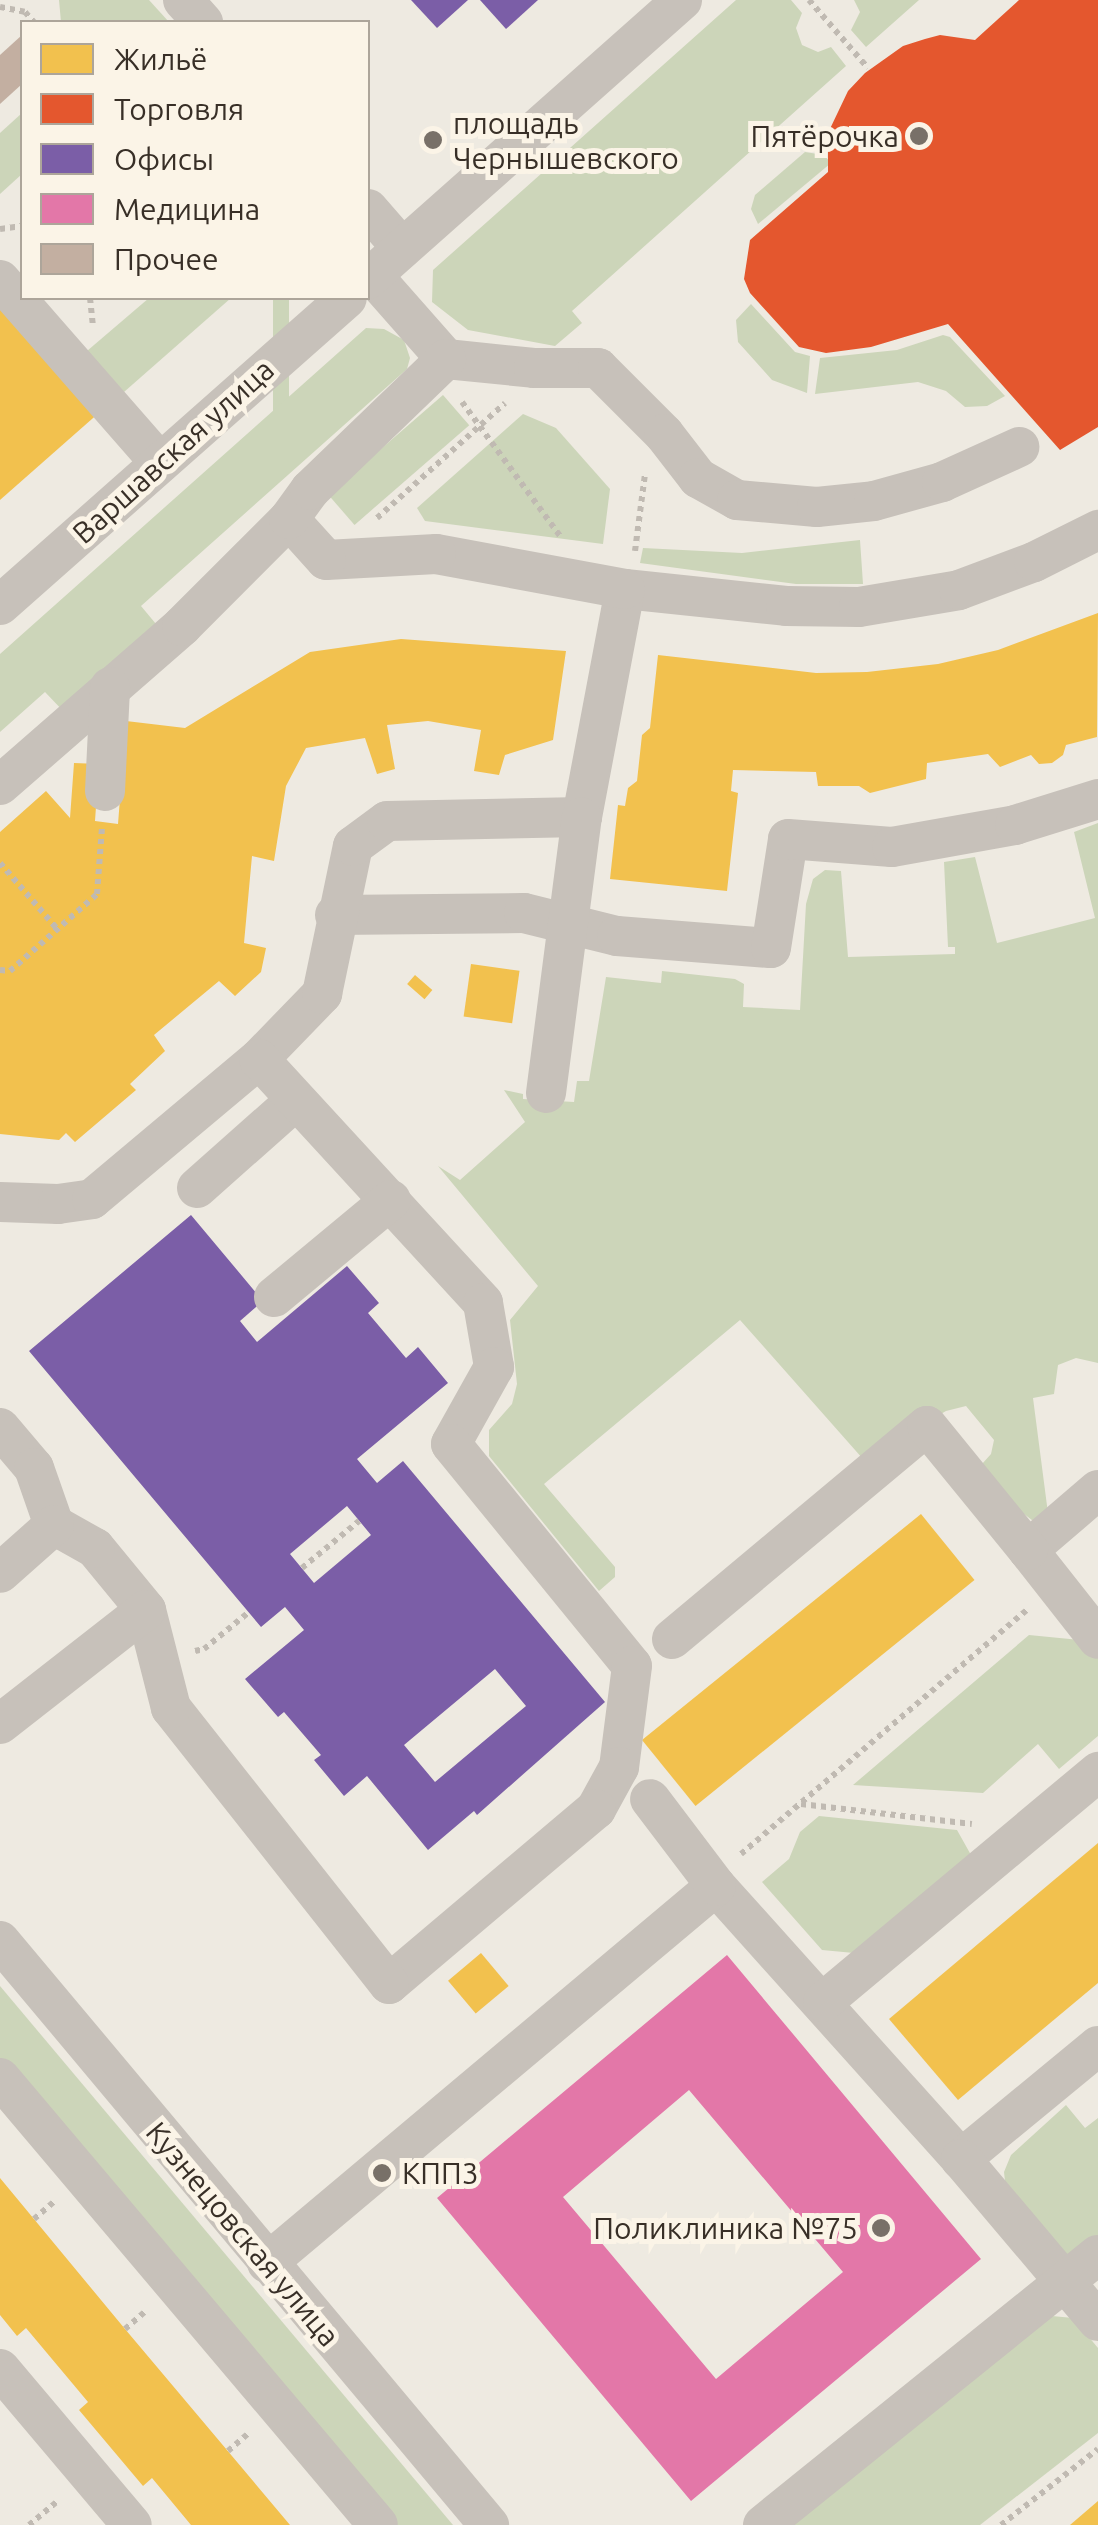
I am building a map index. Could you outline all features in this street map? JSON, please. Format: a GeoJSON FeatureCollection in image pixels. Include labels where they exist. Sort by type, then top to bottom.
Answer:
{"type":"FeatureCollection","features":[{"type":"Feature","properties":{"kind":"street"},"geometry":{"type":"LineString","coordinates":[[184,0],[201,20]]}},
{"type":"Feature","properties":{"kind":"street","name":"Варшавская улица"},"geometry":{"type":"LineString","coordinates":[[370,277],[682,0]]}},
{"type":"Feature","properties":{"kind":"street"},"geometry":{"type":"LineString","coordinates":[[370,210],[402,248]]}},
{"type":"Feature","properties":{"kind":"street"},"geometry":{"type":"LineString","coordinates":[[0,280],[160,463]]}},
{"type":"Feature","properties":{"kind":"street"},"geometry":{"type":"LineString","coordinates":[[370,292],[440,365],[598,368],[664,434],[698,478],[738,500],[817,506],[874,501],[942,482],[1019,446]]}},
{"type":"Feature","properties":{"kind":"street","name":"Варшавская улица"},"geometry":{"type":"LineString","coordinates":[[0,605],[344,300]]}},
{"type":"Feature","properties":{"kind":"street"},"geometry":{"type":"LineString","coordinates":[[0,785],[182,626],[290,519],[310,490],[440,365]]}},
{"type":"Feature","properties":{"kind":"street"},"geometry":{"type":"LineString","coordinates":[[290,519],[326,560],[436,554],[554,573],[629,578],[786,606],[859,607],[960,590],[1034,562],[1098,530]]}},
{"type":"Feature","properties":{"kind":"street"},"geometry":{"type":"LineString","coordinates":[[546,1092],[582,816],[629,578]]}},
{"type":"Feature","properties":{"kind":"street"},"geometry":{"type":"LineString","coordinates":[[96,778],[99,696]]}},
{"type":"Feature","properties":{"kind":"street"},"geometry":{"type":"LineString","coordinates":[[335,915],[524,913],[617,936],[771,948],[788,839],[892,847],[1015,825],[1098,799]]}},
{"type":"Feature","properties":{"kind":"street"},"geometry":{"type":"LineString","coordinates":[[0,1202],[58,1204],[92,1199],[260,1060],[322,994],[335,915],[353,846],[387,821],[582,816]]}},
{"type":"Feature","properties":{"kind":"street"},"geometry":{"type":"LineString","coordinates":[[0,1428],[34,1468],[54,1526],[95,1548],[146,1610],[171,1708],[388,1984],[596,1809],[619,1767],[632,1666],[452,1444],[494,1367],[483,1303],[260,1060]]}},
{"type":"Feature","properties":{"kind":"street"},"geometry":{"type":"LineString","coordinates":[[198,1188],[295,1101]]}},
{"type":"Feature","properties":{"kind":"street"},"geometry":{"type":"LineString","coordinates":[[274,1297],[391,1200]]}},
{"type":"Feature","properties":{"kind":"street"},"geometry":{"type":"LineString","coordinates":[[672,1639],[927,1426],[1098,1638]]}},
{"type":"Feature","properties":{"kind":"street"},"geometry":{"type":"LineString","coordinates":[[1028,1550],[1098,1490]]}},
{"type":"Feature","properties":{"kind":"street"},"geometry":{"type":"LineString","coordinates":[[0,1574],[54,1526]]}},
{"type":"Feature","properties":{"kind":"street"},"geometry":{"type":"LineString","coordinates":[[0,1724],[146,1610]]}},
{"type":"Feature","properties":{"kind":"street"},"geometry":{"type":"LineString","coordinates":[[823,2002],[1098,1772]]}},
{"type":"Feature","properties":{"kind":"street"},"geometry":{"type":"LineString","coordinates":[[650,1800],[714,1882],[961,2159],[1098,2321]]}},
{"type":"Feature","properties":{"kind":"street"},"geometry":{"type":"LineString","coordinates":[[266,2263],[714,1882]]}},
{"type":"Feature","properties":{"kind":"street","name":"Кузнецовская улица"},"geometry":{"type":"LineString","coordinates":[[0,1941],[489,2525]]}},
{"type":"Feature","properties":{"kind":"street"},"geometry":{"type":"LineString","coordinates":[[961,2159],[1098,2046]]}},
{"type":"Feature","properties":{"kind":"street"},"geometry":{"type":"LineString","coordinates":[[0,2078],[378,2525]]}},
{"type":"Feature","properties":{"kind":"street"},"geometry":{"type":"LineString","coordinates":[[763,2525],[1098,2255]]}},
{"type":"Feature","properties":{"kind":"street"},"geometry":{"type":"LineString","coordinates":[[0,2370],[132,2525]]}},
{"type":"Feature","properties":{"kind":"path"},"geometry":{"type":"LineString","coordinates":[[809,0],[868,68]]}},
{"type":"Feature","properties":{"kind":"path"},"geometry":{"type":"LineString","coordinates":[[0,7],[25,12],[32,20]]}},
{"type":"Feature","properties":{"kind":"path"},"geometry":{"type":"LineString","coordinates":[[440,365],[560,535],[554,573]]}},
{"type":"Feature","properties":{"kind":"path"},"geometry":{"type":"LineString","coordinates":[[369,526],[510,399]]}},
{"type":"Feature","properties":{"kind":"path"},"geometry":{"type":"LineString","coordinates":[[629,578],[645,473]]}},
{"type":"Feature","properties":{"kind":"path"},"geometry":{"type":"LineString","coordinates":[[0,970],[10,971],[97,894],[96,778]]}},
{"type":"Feature","properties":{"kind":"path"},"geometry":{"type":"LineString","coordinates":[[0,863],[58,930]]}},
{"type":"Feature","properties":{"kind":"path"},"geometry":{"type":"LineString","coordinates":[[302,1568],[359,1521]]}},
{"type":"Feature","properties":{"kind":"path"},"geometry":{"type":"LineString","coordinates":[[714,1882],[1055,1585]]}},
{"type":"Feature","properties":{"kind":"path"},"geometry":{"type":"LineString","coordinates":[[160,1657],[204,1650],[249,1612]]}},
{"type":"Feature","properties":{"kind":"path"},"geometry":{"type":"LineString","coordinates":[[801,1804],[1028,1830]]}},
{"type":"Feature","properties":{"kind":"path"},"geometry":{"type":"LineString","coordinates":[[1001,2525],[1098,2449]]}},
{"type":"Feature","properties":{"kind":"path"},"geometry":{"type":"LineString","coordinates":[[29,2525],[69,2492]]}},
{"type":"Feature","properties":{"kind":"green space"},"geometry":{"type":"Polygon","coordinates":[[[59,0],[149,0],[167,20],[61,20],[59,0]]]}},
{"type":"Feature","properties":{"kind":"green space"},"geometry":{"type":"Polygon","coordinates":[[[736,0],[791,0],[802,13],[796,28],[802,45],[818,52],[831,47],[846,66],[572,311],[582,323],[555,346],[468,330],[432,302],[433,270],[736,0]]]}},
{"type":"Feature","properties":{"kind":"green space"},"geometry":{"type":"Polygon","coordinates":[[[854,0],[919,0],[866,47],[851,30],[860,12],[854,0]]]}},
{"type":"Feature","properties":{"kind":"green space"},"geometry":{"type":"Polygon","coordinates":[[[20,115],[20,176],[0,194],[0,133],[20,115]]]}},
{"type":"Feature","properties":{"kind":"green space"},"geometry":{"type":"Polygon","coordinates":[[[805,152],[824,155],[831,163],[758,224],[751,209],[755,195],[805,152]]]}},
{"type":"Feature","properties":{"kind":"green space"},"geometry":{"type":"Polygon","coordinates":[[[147,300],[229,300],[124,392],[87,351],[147,300]]]}},
{"type":"Feature","properties":{"kind":"green space"},"geometry":{"type":"Polygon","coordinates":[[[273,300],[289,300],[289,472],[273,472],[273,300]]]}},
{"type":"Feature","properties":{"kind":"green space"},"geometry":{"type":"Polygon","coordinates":[[[751,304],[795,352],[810,356],[807,393],[772,380],[738,342],[736,320],[751,304]]]}},
{"type":"Feature","properties":{"kind":"green space"},"geometry":{"type":"Polygon","coordinates":[[[366,328],[384,329],[404,340],[410,358],[407,369],[141,606],[161,630],[66,714],[45,692],[0,732],[0,654],[366,328]]]}},
{"type":"Feature","properties":{"kind":"green space"},"geometry":{"type":"Polygon","coordinates":[[[943,335],[950,337],[1005,396],[987,406],[965,407],[946,391],[918,382],[815,394],[820,358],[897,350],[943,335]]]}},
{"type":"Feature","properties":{"kind":"green space"},"geometry":{"type":"Polygon","coordinates":[[[443,395],[469,425],[355,525],[328,495],[443,395]]]}},
{"type":"Feature","properties":{"kind":"green space"},"geometry":{"type":"Polygon","coordinates":[[[523,414],[556,428],[610,489],[603,544],[425,521],[417,508],[523,414]]]}},
{"type":"Feature","properties":{"kind":"green space"},"geometry":{"type":"Polygon","coordinates":[[[860,540],[863,584],[796,584],[640,563],[643,548],[742,553],[860,540]]]}},
{"type":"Feature","properties":{"kind":"green space"},"geometry":{"type":"Polygon","coordinates":[[[1098,823],[1098,1363],[1076,1358],[1058,1365],[1054,1394],[1033,1398],[1049,1521],[1041,1527],[1002,1497],[982,1464],[991,1454],[994,1440],[966,1406],[946,1411],[863,1459],[740,1320],[544,1484],[615,1567],[615,1577],[599,1591],[489,1456],[489,1430],[512,1404],[517,1384],[510,1320],[538,1286],[438,1166],[460,1180],[525,1122],[504,1090],[523,1094],[523,1099],[574,1102],[577,1081],[589,1081],[606,977],[661,983],[662,971],[735,979],[744,984],[743,1007],[800,1010],[806,904],[813,879],[825,870],[841,871],[848,957],[955,954],[955,947],[948,947],[944,862],[975,857],[997,943],[1095,918],[1074,832],[1098,823]]]}},
{"type":"Feature","properties":{"kind":"green space"},"geometry":{"type":"Polygon","coordinates":[[[1029,1635],[1090,1641],[1098,1652],[1098,1736],[1059,1769],[1038,1744],[983,1793],[853,1785],[1029,1635]]]}},
{"type":"Feature","properties":{"kind":"green space"},"geometry":{"type":"Polygon","coordinates":[[[819,1816],[957,1830],[971,1855],[854,1953],[822,1950],[762,1882],[789,1859],[800,1832],[819,1816]]]}},
{"type":"Feature","properties":{"kind":"green space"},"geometry":{"type":"Polygon","coordinates":[[[0,1986],[453,2525],[393,2525],[0,2058],[0,1986]]]}},
{"type":"Feature","properties":{"kind":"green space"},"geometry":{"type":"Polygon","coordinates":[[[1066,2105],[1085,2128],[1098,2118],[1098,2236],[1066,2255],[1005,2181],[1004,2172],[1011,2155],[1066,2105]]]}},
{"type":"Feature","properties":{"kind":"green space"},"geometry":{"type":"Polygon","coordinates":[[[1052,2316],[1073,2318],[1098,2348],[1098,2433],[980,2525],[792,2525],[1052,2316]]]}},
{"type":"Feature","properties":{"kind":"building: Жильё"},"geometry":{"type":"Polygon","coordinates":[[[0,297],[101,411],[0,500],[0,297]]]}},
{"type":"Feature","properties":{"kind":"building: Жильё"},"geometry":{"type":"Polygon","coordinates":[[[1098,613],[1097,737],[1066,745],[1063,755],[1052,763],[1039,764],[1031,755],[1000,767],[988,754],[927,763],[926,779],[870,793],[859,786],[818,786],[816,772],[733,770],[731,791],[738,793],[727,891],[610,879],[618,805],[625,806],[628,788],[637,781],[642,735],[650,728],[658,655],[816,673],[867,672],[938,664],[998,650],[1098,613]]]}},
{"type":"Feature","properties":{"kind":"building: Жильё"},"geometry":{"type":"Polygon","coordinates":[[[401,639],[566,651],[553,740],[505,755],[499,775],[474,771],[481,730],[428,721],[387,725],[395,769],[377,774],[365,738],[306,748],[286,786],[274,861],[252,856],[244,943],[266,948],[261,972],[235,996],[219,981],[154,1035],[165,1051],[130,1084],[136,1090],[75,1142],[66,1133],[59,1140],[0,1134],[0,832],[46,791],[70,818],[74,763],[99,764],[95,821],[118,824],[126,721],[185,728],[310,652],[401,639]]]}},
{"type":"Feature","properties":{"kind":"building: Жильё"},"geometry":{"type":"Polygon","coordinates":[[[471,964],[520,971],[512,1023],[464,1016],[471,964]]]}},
{"type":"Feature","properties":{"kind":"building: Жильё"},"geometry":{"type":"Polygon","coordinates":[[[415,975],[432,990],[424,999],[407,984],[415,975]]]}},
{"type":"Feature","properties":{"kind":"building: Жильё"},"geometry":{"type":"Polygon","coordinates":[[[921,1514],[974,1580],[695,1806],[642,1740],[921,1514]]]}},
{"type":"Feature","properties":{"kind":"building: Жильё"},"geometry":{"type":"Polygon","coordinates":[[[1098,1843],[1098,1983],[958,2100],[889,2019],[1098,1843]]]}},
{"type":"Feature","properties":{"kind":"building: Жильё"},"geometry":{"type":"Polygon","coordinates":[[[481,1953],[509,1986],[476,2014],[448,1981],[481,1953]]]}},
{"type":"Feature","properties":{"kind":"building: Жильё"},"geometry":{"type":"Polygon","coordinates":[[[0,2178],[290,2525],[191,2525],[152,2478],[143,2486],[79,2410],[88,2402],[26,2328],[17,2336],[0,2315],[0,2178]]]}},
{"type":"Feature","properties":{"kind":"building: Жильё"},"geometry":{"type":"Polygon","coordinates":[[[1098,2501],[1098,2525],[1070,2525],[1098,2501]]]}},
{"type":"Feature","properties":{"kind":"building: Торговля"},"geometry":{"type":"Polygon","coordinates":[[[1019,0],[1098,0],[1098,427],[1060,450],[948,324],[871,347],[826,353],[799,347],[750,293],[744,279],[750,240],[828,172],[828,133],[848,91],[865,73],[903,46],[925,39],[940,35],[975,40],[1019,0]]]}},
{"type":"Feature","properties":{"kind":"building: Офисы"},"geometry":{"type":"Polygon","coordinates":[[[411,0],[468,0],[437,28],[411,0]]]}},
{"type":"Feature","properties":{"kind":"building: Офисы"},"geometry":{"type":"Polygon","coordinates":[[[480,0],[538,0],[506,29],[480,0]]]}},
{"type":"Feature","properties":{"kind":"building: Офисы"},"geometry":{"type":"Polygon","coordinates":[[[191,1215],[263,1301],[240,1321],[257,1342],[347,1266],[379,1303],[368,1313],[406,1358],[418,1347],[448,1383],[357,1459],[377,1483],[403,1461],[605,1702],[477,1815],[474,1811],[428,1850],[367,1776],[344,1796],[314,1760],[321,1755],[284,1712],[278,1717],[245,1679],[304,1630],[285,1607],[261,1627],[29,1351],[191,1215]],[[347,1506],[290,1554],[314,1583],[371,1535],[347,1506]],[[495,1669],[404,1745],[435,1782],[526,1706],[495,1669]]]}},
{"type":"Feature","properties":{"kind":"building: Медицина","name":"Поликлиника №75"},"geometry":{"type":"Polygon","coordinates":[[[727,1955],[981,2259],[691,2501],[437,2198],[727,1955]],[[689,2090],[563,2197],[716,2379],[843,2272],[689,2090]]]}},
{"type":"Feature","properties":{"kind":"building: Прочее"},"geometry":{"type":"Polygon","coordinates":[[[20,37],[20,86],[0,104],[0,55],[20,37]]]}},
{"type":"Feature","properties":{"kind":"place","name":"Пятёрочка"},"geometry":{"type":"Point","coordinates":[919,136]}},
{"type":"Feature","properties":{"kind":"place","name":"площадь Чернышевского"},"geometry":{"type":"Point","coordinates":[433,140]}},
{"type":"Feature","properties":{"kind":"place","name":"КПП3"},"geometry":{"type":"Point","coordinates":[382,2173]}},
{"type":"Feature","properties":{"kind":"place","name":"Поликлиника №75"},"geometry":{"type":"Point","coordinates":[881,2228]}}]}
